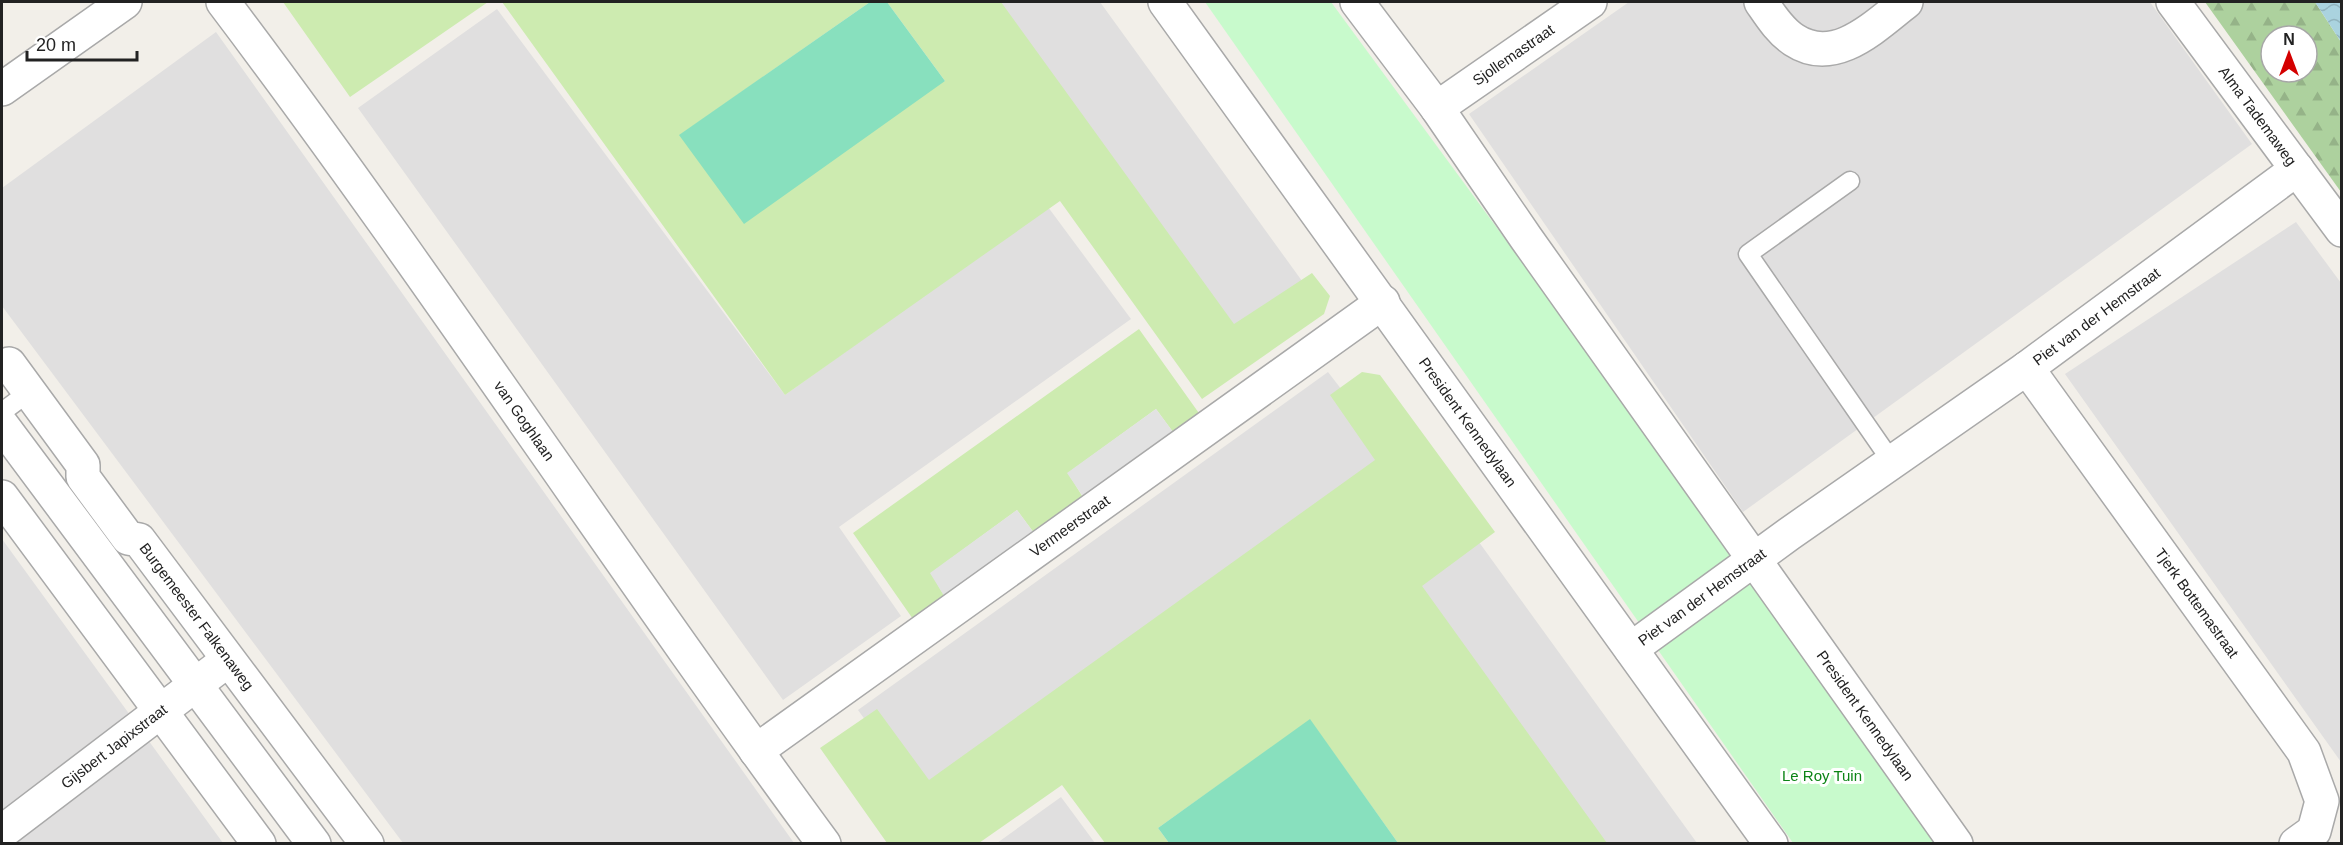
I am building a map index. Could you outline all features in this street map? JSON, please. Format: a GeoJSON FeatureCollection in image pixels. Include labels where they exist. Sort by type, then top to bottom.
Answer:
{"type":"FeatureCollection","features":[{"type":"Feature","properties":{"kind":"street"},"geometry":{"type":"LineString","coordinates":[[2,89],[125,2]]}},
{"type":"Feature","properties":{"kind":"street","name":"van Goghlaan"},"geometry":{"type":"LineString","coordinates":[[223,2],[282,79],[594,518],[756,751],[824,843]]}},
{"type":"Feature","properties":{"kind":"street","name":"President Kennedylaan"},"geometry":{"type":"LineString","coordinates":[[1165,2],[1770,843]]}},
{"type":"Feature","properties":{"kind":"street","name":"President Kennedylaan"},"geometry":{"type":"LineString","coordinates":[[1357,2],[1437,108],[1526,238],[1956,843]]}},
{"type":"Feature","properties":{"kind":"street","name":"Sjollemastraat"},"geometry":{"type":"LineString","coordinates":[[1437,108],[1590,2]]}},
{"type":"Feature","properties":{"kind":"street"},"geometry":{"type":"LineString","coordinates":[[1761,2],[1776,24],[1794,40],[1820,51],[1844,45],[1868,32],[1906,2]]}},
{"type":"Feature","properties":{"kind":"street","name":"Alma Tademaweg"},"geometry":{"type":"LineString","coordinates":[[2173,2],[2342,230]]}},
{"type":"Feature","properties":{"kind":"street","name":"Piet van der Hemstraat"},"geometry":{"type":"LineString","coordinates":[[1631,649],[2026,368],[2297,169]]}},
{"type":"Feature","properties":{"kind":"street","name":"Vermeerstraat"},"geometry":{"type":"LineString","coordinates":[[756,751],[1383,302]]}},
{"type":"Feature","properties":{"kind":"street","name":"Burgemeester Falkenaweg"},"geometry":{"type":"LineString","coordinates":[[9,364],[83,465],[83,477],[128,538],[139,540],[367,843]]}},
{"type":"Feature","properties":{"kind":"street","name":"Tjerk Bottemastraat"},"geometry":{"type":"LineString","coordinates":[[2026,368],[2304,753],[2322,801],[2314,831],[2296,843]]}},
{"type":"Feature","properties":{"kind":"street"},"geometry":{"type":"LineString","coordinates":[[2,425],[315,843]]}},
{"type":"Feature","properties":{"kind":"street"},"geometry":{"type":"LineString","coordinates":[[2,497],[259,843]]}},
{"type":"Feature","properties":{"kind":"street"},"geometry":{"type":"LineString","coordinates":[[77,526],[105,505]]}},
{"type":"Feature","properties":{"kind":"street","name":"Gijsbert Japixstraat"},"geometry":{"type":"LineString","coordinates":[[2,832],[228,660]]}},
{"type":"Feature","properties":{"kind":"lane"},"geometry":{"type":"LineString","coordinates":[[1850,181],[1748,254],[1892,462]]}},
{"type":"Feature","properties":{"kind":"lane"},"geometry":{"type":"LineString","coordinates":[[2,412],[28,392]]}},
{"type":"Feature","properties":{"kind":"shaded area"},"geometry":{"type":"Polygon","coordinates":[[[979,2],[1100,2],[1310,292],[1229,352],[979,2]]]}},
{"type":"Feature","properties":{"kind":"shaded area"},"geometry":{"type":"Polygon","coordinates":[[[1629,2],[2150,2],[2252,144],[1743,512],[1469,114],[1629,2]]]}},
{"type":"Feature","properties":{"kind":"shaded area"},"geometry":{"type":"Polygon","coordinates":[[[497,9],[785,395],[1048,207],[1131,319],[839,527],[901,616],[783,700],[358,108],[497,9]]]}},
{"type":"Feature","properties":{"kind":"shaded area"},"geometry":{"type":"Polygon","coordinates":[[[216,32],[794,843],[403,843],[2,306],[2,188],[216,32]]]}},
{"type":"Feature","properties":{"kind":"shaded area"},"geometry":{"type":"Polygon","coordinates":[[[2296,222],[2341,283],[2341,762],[2065,374],[2296,222]]]}},
{"type":"Feature","properties":{"kind":"shaded area"},"geometry":{"type":"Polygon","coordinates":[[[1328,372],[1406,473],[924,802],[858,710],[1328,372]]]}},
{"type":"Feature","properties":{"kind":"shaded area"},"geometry":{"type":"Polygon","coordinates":[[[1156,409],[1173,432],[1084,498],[1067,473],[1156,409]]]}},
{"type":"Feature","properties":{"kind":"shaded area"},"geometry":{"type":"Polygon","coordinates":[[[1017,510],[1034,533],[946,599],[930,573],[1017,510]]]}},
{"type":"Feature","properties":{"kind":"shaded area"},"geometry":{"type":"Polygon","coordinates":[[[1476,538],[1697,843],[1600,843],[1413,583],[1476,538]]]}},
{"type":"Feature","properties":{"kind":"shaded area"},"geometry":{"type":"Polygon","coordinates":[[[2,539],[223,843],[2,843],[2,539]]]}},
{"type":"Feature","properties":{"kind":"shaded area"},"geometry":{"type":"Polygon","coordinates":[[[1061,797],[1095,843],[997,843],[1061,797]]]}},
{"type":"Feature","properties":{"kind":"green space"},"geometry":{"type":"Polygon","coordinates":[[[283,2],[488,2],[350,97],[283,2]]]}},
{"type":"Feature","properties":{"kind":"green space"},"geometry":{"type":"Polygon","coordinates":[[[502,2],[870,2],[680,135],[945,81],[887,2],[1001,2],[1234,324],[1312,273],[1330,296],[1324,314],[1202,399],[1060,201],[785,395],[502,2]]]}},
{"type":"Feature","properties":{"kind":"green space"},"geometry":{"type":"Polygon","coordinates":[[[870,2],[887,2],[945,81],[744,224],[679,135],[870,2]]]}},
{"type":"Feature","properties":{"kind":"green space","name":"Le Roy Tuin"},"geometry":{"type":"Polygon","coordinates":[[[1205,2],[1331,2],[1949,843],[1793,843],[1205,2]]]}},
{"type":"Feature","properties":{"kind":"green space"},"geometry":{"type":"Polygon","coordinates":[[[2205,2],[2315,2],[2341,42],[2341,192],[2264,84],[2319,84],[2319,24],[2259,24],[2259,77],[2205,2]]]}},
{"type":"Feature","properties":{"kind":"green space"},"geometry":{"type":"Polygon","coordinates":[[[1139,329],[1201,416],[1173,432],[1156,409],[1068,473],[1084,499],[1034,533],[1017,510],[931,573],[946,599],[915,622],[853,533],[1139,329]]]}},
{"type":"Feature","properties":{"kind":"green space"},"geometry":{"type":"Polygon","coordinates":[[[1362,372],[1380,375],[1495,532],[1422,586],[1607,843],[1398,843],[1310,720],[1158,828],[1169,843],[1105,843],[1062,785],[979,843],[887,843],[820,748],[877,709],[929,780],[1375,460],[1330,395],[1362,372]]]}},
{"type":"Feature","properties":{"kind":"green space"},"geometry":{"type":"Polygon","coordinates":[[[1310,719],[1398,843],[1169,843],[1158,828],[1310,719]]]}},
{"type":"Feature","properties":{"kind":"water"},"geometry":{"type":"Polygon","coordinates":[[[2315,2],[2341,2],[2341,42],[2315,2]]]}}]}
